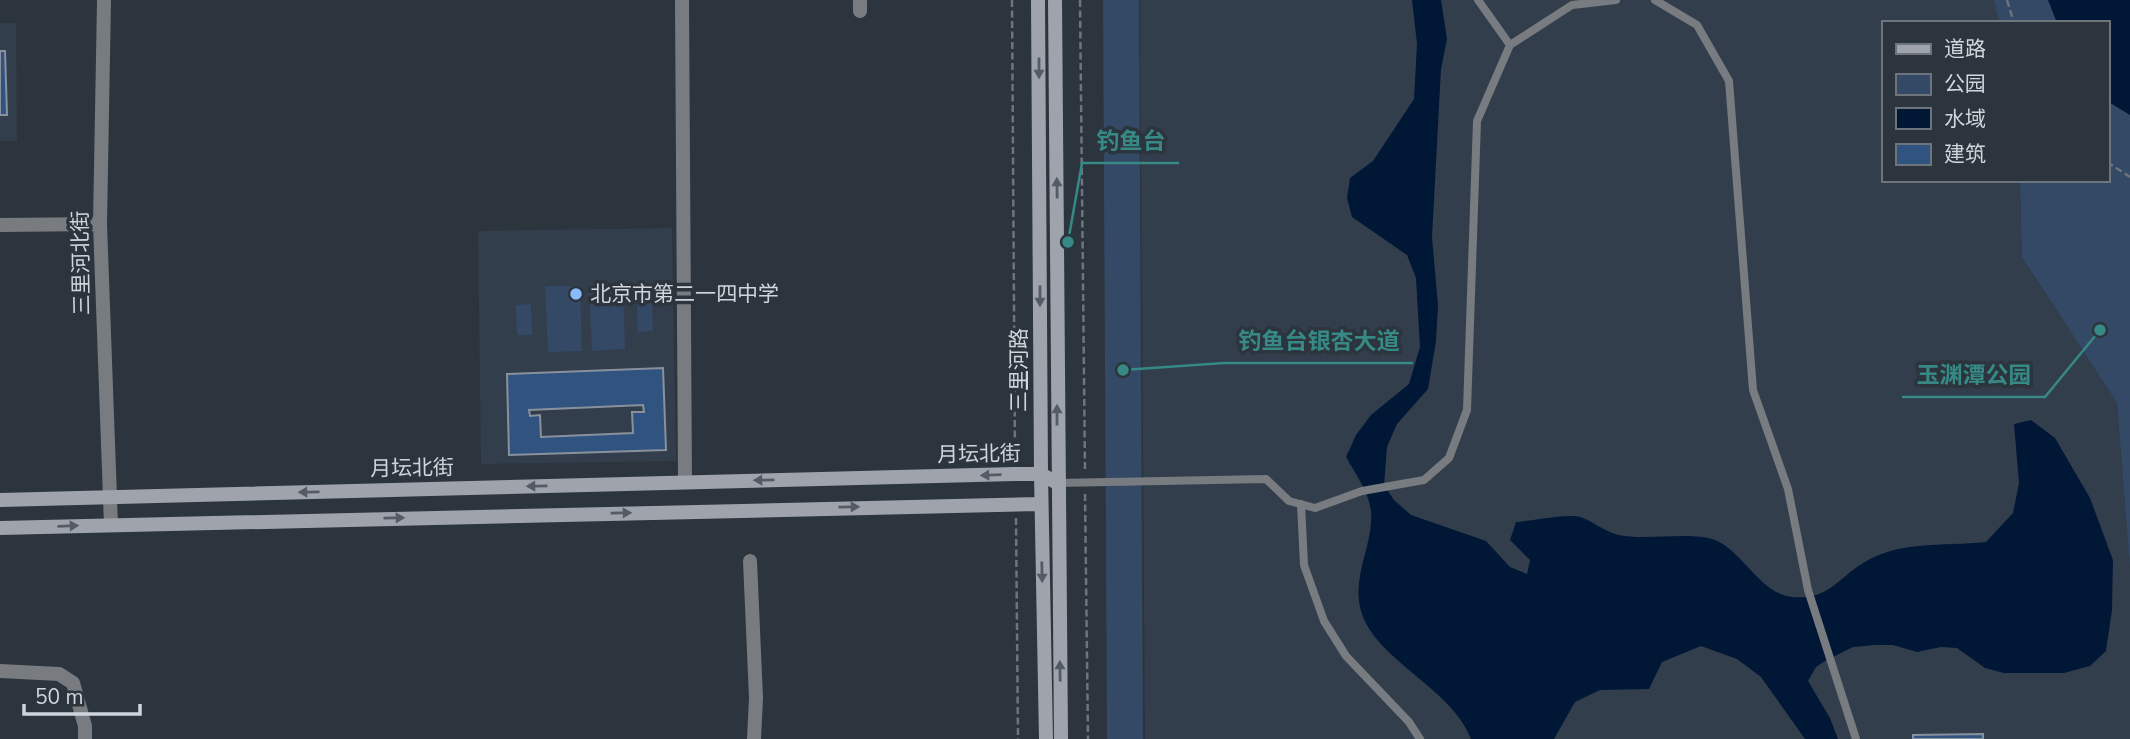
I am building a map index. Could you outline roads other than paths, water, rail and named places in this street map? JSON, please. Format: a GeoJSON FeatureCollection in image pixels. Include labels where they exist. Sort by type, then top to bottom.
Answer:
{"type":"FeatureCollection","features":[{"type":"Feature","properties":{"kind":"main road","name":"三里河路"},"geometry":{"type":"LineString","coordinates":[[1038,0],[1041,504],[1046,739]]}},
{"type":"Feature","properties":{"kind":"main road","name":"三里河路"},"geometry":{"type":"LineString","coordinates":[[1055,0],[1061,739]]}},
{"type":"Feature","properties":{"kind":"main road","name":"月坛北街"},"geometry":{"type":"LineString","coordinates":[[0,500],[1015,474],[1041,474],[1057,483]]}},
{"type":"Feature","properties":{"kind":"main road"},"geometry":{"type":"LineString","coordinates":[[0,528],[1041,504],[1057,483]]}},
{"type":"Feature","properties":{"kind":"street","name":"三里河北街"},"geometry":{"type":"LineString","coordinates":[[104,0],[100,224],[111,525]]}},
{"type":"Feature","properties":{"kind":"street"},"geometry":{"type":"LineString","coordinates":[[682,0],[685,482]]}},
{"type":"Feature","properties":{"kind":"street"},"geometry":{"type":"LineString","coordinates":[[0,225],[100,224]]}},
{"type":"Feature","properties":{"kind":"street"},"geometry":{"type":"LineString","coordinates":[[750,561],[756,698],[754,739]]}},
{"type":"Feature","properties":{"kind":"street"},"geometry":{"type":"LineString","coordinates":[[0,671],[59,674],[73,683],[85,726],[85,739]]}},
{"type":"Feature","properties":{"kind":"lane"},"geometry":{"type":"LineString","coordinates":[[1478,0],[1510,45]]}},
{"type":"Feature","properties":{"kind":"lane"},"geometry":{"type":"LineString","coordinates":[[1057,483],[1266,479],[1289,501],[1315,508],[1362,491],[1399,482],[1424,480],[1449,458],[1467,411],[1477,121],[1510,45],[1572,5],[1616,0]]}},
{"type":"Feature","properties":{"kind":"lane"},"geometry":{"type":"LineString","coordinates":[[1655,0],[1697,25],[1729,81],[1753,390],[1787,489],[1808,590],[1856,739]]}},
{"type":"Feature","properties":{"kind":"lane"},"geometry":{"type":"LineString","coordinates":[[1301,504],[1304,565],[1324,621],[1346,656],[1409,722],[1420,739]]}},
{"type":"Feature","properties":{"kind":"water"},"geometry":{"type":"Polygon","coordinates":[[[1412,0],[1441,0],[1447,39],[1441,69],[1432,237],[1438,306],[1436,341],[1428,389],[1397,424],[1387,447],[1384,485],[1394,500],[1411,515],[1486,541],[1510,567],[1527,574],[1530,560],[1510,540],[1516,522],[1574,516],[1630,537],[1694,536],[1715,540],[1735,553],[1761,580],[1780,594],[1792,597],[1813,596],[1829,589],[1872,558],[1887,552],[1920,546],[1986,542],[2013,513],[2019,483],[2014,424],[2031,420],[2055,438],[2090,498],[2113,560],[2112,610],[2106,651],[2090,666],[2064,673],[2004,673],[1985,668],[1957,648],[1941,647],[1917,652],[1893,645],[1853,647],[1816,667],[1808,681],[1830,718],[1838,739],[1805,739],[1761,677],[1737,659],[1701,646],[1662,662],[1649,689],[1600,690],[1575,702],[1554,739],[1471,739],[1448,704],[1381,645],[1361,611],[1359,585],[1371,511],[1365,490],[1346,457],[1356,435],[1371,415],[1409,384],[1420,347],[1416,278],[1407,255],[1352,217],[1347,198],[1350,178],[1373,161],[1414,99],[1417,44],[1412,0]]]}},
{"type":"Feature","properties":{"kind":"water"},"geometry":{"type":"Polygon","coordinates":[[[2048,0],[2130,0],[2130,115],[2109,102],[2109,21],[2056,21],[2048,0]]]}},
{"type":"Feature","properties":{"kind":"place","name":"钓鱼台"},"geometry":{"type":"Point","coordinates":[1068,242]}},
{"type":"Feature","properties":{"kind":"place","name":"北京市第二一四中学"},"geometry":{"type":"Point","coordinates":[576,294]}},
{"type":"Feature","properties":{"kind":"place","name":"玉渊潭公园"},"geometry":{"type":"Point","coordinates":[2100,330]}},
{"type":"Feature","properties":{"kind":"place","name":"钓鱼台银杏大道"},"geometry":{"type":"Point","coordinates":[1123,370]}}]}
